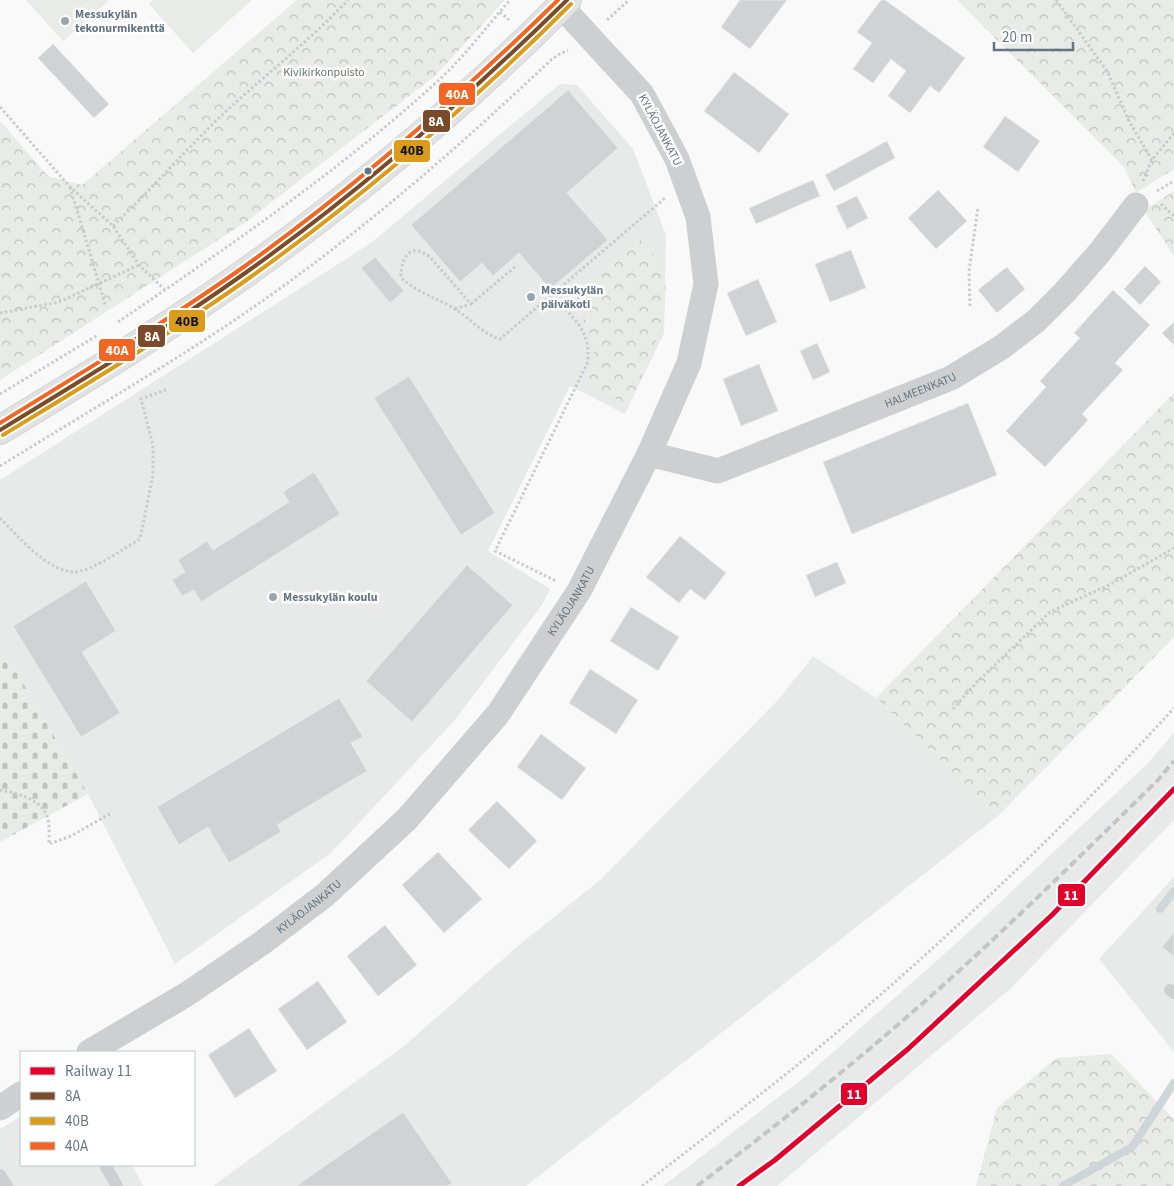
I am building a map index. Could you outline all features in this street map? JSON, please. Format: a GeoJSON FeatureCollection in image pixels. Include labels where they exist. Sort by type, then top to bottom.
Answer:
{"type":"FeatureCollection","features":[{"type":"Feature","properties":{"kind":"main road"},"geometry":{"type":"LineString","coordinates":[[0,430],[131,350],[249,270],[328,211],[462,99],[564,3]]}},
{"type":"Feature","properties":{"kind":"street","name":"KYLÄOJANKATU"},"geometry":{"type":"LineString","coordinates":[[91,1051],[187,994],[262,943],[325,894],[407,819],[498,714],[580,591],[649,454],[689,362],[706,284],[698,217],[677,159],[642,94],[564,3]]}},
{"type":"Feature","properties":{"kind":"street","name":"HALMEENKATU"},"geometry":{"type":"LineString","coordinates":[[649,454],[718,471],[951,378],[1002,347],[1037,320],[1089,266],[1136,206]]}},
{"type":"Feature","properties":{"kind":"street"},"geometry":{"type":"LineString","coordinates":[[0,1108],[20,1095]]}},
{"type":"Feature","properties":{"kind":"lane"},"geometry":{"type":"LineString","coordinates":[[106,1166],[117,1186]]}},
{"type":"Feature","properties":{"kind":"lane"},"geometry":{"type":"LineString","coordinates":[[0,1175],[7,1186]]}},
{"type":"Feature","properties":{"kind":"path"},"geometry":{"type":"LineString","coordinates":[[113,226],[207,129],[305,43],[348,0]]}},
{"type":"Feature","properties":{"kind":"path"},"geometry":{"type":"LineString","coordinates":[[112,327],[248,232],[365,143],[441,78],[510,0]]}},
{"type":"Feature","properties":{"kind":"path"},"geometry":{"type":"LineString","coordinates":[[1056,0],[1107,71],[1129,121],[1152,160]]}},
{"type":"Feature","properties":{"kind":"path"},"geometry":{"type":"LineString","coordinates":[[0,107],[70,187],[113,226],[139,265],[165,290]]}},
{"type":"Feature","properties":{"kind":"path"},"geometry":{"type":"LineString","coordinates":[[1136,206],[1145,174],[1152,160],[1174,133]]}},
{"type":"Feature","properties":{"kind":"path"},"geometry":{"type":"LineString","coordinates":[[70,187],[106,307]]}},
{"type":"Feature","properties":{"kind":"path"},"geometry":{"type":"LineString","coordinates":[[471,304],[423,252],[415,250],[405,256],[400,267],[401,278],[410,286],[455,309],[490,336],[500,339],[666,197]]}},
{"type":"Feature","properties":{"kind":"path"},"geometry":{"type":"LineString","coordinates":[[970,306],[969,272],[978,207]]}},
{"type":"Feature","properties":{"kind":"path"},"geometry":{"type":"LineString","coordinates":[[0,313],[59,302],[139,265]]}},
{"type":"Feature","properties":{"kind":"path"},"geometry":{"type":"LineString","coordinates":[[455,309],[471,304],[517,265]]}},
{"type":"Feature","properties":{"kind":"path"},"geometry":{"type":"LineString","coordinates":[[552,294],[587,335],[590,349],[587,364],[495,551],[563,585]]}},
{"type":"Feature","properties":{"kind":"path"},"geometry":{"type":"LineString","coordinates":[[0,394],[104,332]]}},
{"type":"Feature","properties":{"kind":"path"},"geometry":{"type":"LineString","coordinates":[[0,518],[49,564],[74,572],[93,566],[140,539],[153,475],[153,445],[141,399],[168,390]]}},
{"type":"Feature","properties":{"kind":"path"},"geometry":{"type":"LineString","coordinates":[[953,709],[977,682],[1050,612],[1111,584],[1174,548]]}},
{"type":"Feature","properties":{"kind":"path"},"geometry":{"type":"LineString","coordinates":[[642,1186],[834,1035],[971,914],[1052,836],[1174,708]]}},
{"type":"Feature","properties":{"kind":"path"},"geometry":{"type":"LineString","coordinates":[[0,790],[20,795],[41,805],[47,816],[49,844],[71,836],[111,813]]}},
{"type":"Feature","properties":{"kind":"shaded area","name":"Messukylän koulu"},"geometry":{"type":"Polygon","coordinates":[[[560,84],[577,85],[633,149],[666,235],[664,333],[625,414],[570,386],[488,551],[550,589],[542,605],[454,721],[331,853],[175,964],[88,794],[0,644],[0,480],[371,243],[560,84]]]}},
{"type":"Feature","properties":{"kind":"shaded area"},"geometry":{"type":"Polygon","coordinates":[[[813,656],[876,698],[998,816],[526,1186],[213,1186],[404,1046],[513,950],[600,880],[779,699],[813,656]]]}},
{"type":"Feature","properties":{"kind":"shaded area"},"geometry":{"type":"Polygon","coordinates":[[[1174,733],[1174,820],[1011,988],[777,1186],[663,1186],[806,1076],[959,941],[1148,763],[1174,733]]]}},
{"type":"Feature","properties":{"kind":"shaded area"},"geometry":{"type":"Polygon","coordinates":[[[1174,877],[1174,1052],[1099,959],[1174,877]]]}},
{"type":"Feature","properties":{"kind":"shaded area"},"geometry":{"type":"Polygon","coordinates":[[[20,1117],[20,1166],[133,1166],[143,1186],[0,1186],[0,1129],[20,1117]]]}},
{"type":"Feature","properties":{"kind":"green space","name":"Messukylän tekonurmikenttä"},"geometry":{"type":"Polygon","coordinates":[[[26,0],[109,0],[63,41],[26,0]]]}},
{"type":"Feature","properties":{"kind":"green space"},"geometry":{"type":"Polygon","coordinates":[[[154,0],[252,0],[193,53],[149,4],[154,0]]]}},
{"type":"Feature","properties":{"kind":"green space","name":"Kivikirkonpuisto"},"geometry":{"type":"Polygon","coordinates":[[[297,0],[505,0],[435,76],[246,222],[0,380],[0,121],[48,176],[82,185],[297,0]]]}},
{"type":"Feature","properties":{"kind":"green space"},"geometry":{"type":"Polygon","coordinates":[[[957,0],[1174,0],[1174,169],[1136,193],[1124,167],[957,0]]]}},
{"type":"Feature","properties":{"kind":"green space"},"geometry":{"type":"Polygon","coordinates":[[[1174,191],[1174,256],[1144,210],[1174,191]]]}},
{"type":"Feature","properties":{"kind":"green space"},"geometry":{"type":"Polygon","coordinates":[[[639,239],[661,265],[665,281],[665,298],[663,317],[651,355],[629,405],[585,385],[592,367],[594,352],[591,337],[583,320],[587,316],[573,299],[575,294],[639,239]]]}},
{"type":"Feature","properties":{"kind":"green space"},"geometry":{"type":"Polygon","coordinates":[[[1174,393],[1174,637],[998,816],[876,698],[1174,393]]]}},
{"type":"Feature","properties":{"kind":"green space"},"geometry":{"type":"Polygon","coordinates":[[[0,644],[88,794],[0,842],[0,644]]]}},
{"type":"Feature","properties":{"kind":"green space"},"geometry":{"type":"Polygon","coordinates":[[[1111,1054],[1174,1119],[1174,1186],[976,1186],[997,1108],[1056,1058],[1111,1054]]]}},
{"type":"Feature","properties":{"kind":"building"},"geometry":{"type":"Polygon","coordinates":[[[740,0],[787,0],[750,49],[721,27],[740,0]]]}},
{"type":"Feature","properties":{"kind":"building"},"geometry":{"type":"Polygon","coordinates":[[[881,0],[885,0],[965,58],[939,93],[930,86],[910,113],[888,96],[906,71],[891,59],[873,83],[853,69],[872,43],[857,32],[881,0]]]}},
{"type":"Feature","properties":{"kind":"building"},"geometry":{"type":"Polygon","coordinates":[[[53,44],[109,104],[94,118],[38,58],[53,44]]]}},
{"type":"Feature","properties":{"kind":"building"},"geometry":{"type":"Polygon","coordinates":[[[734,72],[789,114],[759,153],[704,111],[734,72]]]}},
{"type":"Feature","properties":{"kind":"building"},"geometry":{"type":"Polygon","coordinates":[[[568,90],[618,148],[567,193],[608,240],[550,289],[519,253],[493,276],[482,263],[460,282],[411,225],[568,90]]]}},
{"type":"Feature","properties":{"kind":"building"},"geometry":{"type":"Polygon","coordinates":[[[1005,116],[1040,141],[1018,172],[983,147],[1005,116]]]}},
{"type":"Feature","properties":{"kind":"building"},"geometry":{"type":"Polygon","coordinates":[[[887,141],[895,158],[834,191],[825,175],[887,141]]]}},
{"type":"Feature","properties":{"kind":"building"},"geometry":{"type":"Polygon","coordinates":[[[813,180],[820,196],[756,224],[749,208],[813,180]]]}},
{"type":"Feature","properties":{"kind":"building"},"geometry":{"type":"Polygon","coordinates":[[[938,190],[967,221],[936,249],[908,218],[938,190]]]}},
{"type":"Feature","properties":{"kind":"building"},"geometry":{"type":"Polygon","coordinates":[[[857,196],[868,218],[847,229],[836,206],[857,196]]]}},
{"type":"Feature","properties":{"kind":"building"},"geometry":{"type":"Polygon","coordinates":[[[851,250],[866,288],[830,302],[815,264],[851,250]]]}},
{"type":"Feature","properties":{"kind":"building"},"geometry":{"type":"Polygon","coordinates":[[[375,257],[404,291],[390,303],[361,268],[375,257]]]}},
{"type":"Feature","properties":{"kind":"building"},"geometry":{"type":"Polygon","coordinates":[[[1145,266],[1161,282],[1140,305],[1124,289],[1145,266]]]}},
{"type":"Feature","properties":{"kind":"building"},"geometry":{"type":"Polygon","coordinates":[[[1007,267],[1025,289],[997,313],[978,290],[1007,267]]]}},
{"type":"Feature","properties":{"kind":"building"},"geometry":{"type":"Polygon","coordinates":[[[758,279],[777,322],[746,336],[727,293],[758,279]]]}},
{"type":"Feature","properties":{"kind":"building"},"geometry":{"type":"Polygon","coordinates":[[[1113,290],[1150,325],[1115,363],[1123,370],[1082,414],[1088,420],[1045,467],[1006,431],[1046,387],[1040,381],[1080,338],[1074,333],[1113,290]]]}},
{"type":"Feature","properties":{"kind":"building"},"geometry":{"type":"Polygon","coordinates":[[[1174,322],[1174,345],[1162,333],[1174,322]]]}},
{"type":"Feature","properties":{"kind":"building"},"geometry":{"type":"Polygon","coordinates":[[[817,343],[830,372],[813,380],[800,351],[817,343]]]}},
{"type":"Feature","properties":{"kind":"building"},"geometry":{"type":"Polygon","coordinates":[[[759,364],[778,411],[741,426],[723,379],[759,364]]]}},
{"type":"Feature","properties":{"kind":"building"},"geometry":{"type":"Polygon","coordinates":[[[409,376],[495,513],[461,535],[374,398],[409,376]]]}},
{"type":"Feature","properties":{"kind":"building"},"geometry":{"type":"Polygon","coordinates":[[[968,403],[997,475],[852,534],[823,462],[968,403]]]}},
{"type":"Feature","properties":{"kind":"building"},"geometry":{"type":"Polygon","coordinates":[[[314,472],[340,514],[201,602],[194,590],[182,596],[172,580],[185,572],[178,560],[207,541],[213,550],[289,502],[283,492],[314,472]]]}},
{"type":"Feature","properties":{"kind":"building"},"geometry":{"type":"Polygon","coordinates":[[[680,536],[726,573],[705,600],[690,589],[679,603],[646,577],[680,536]]]}},
{"type":"Feature","properties":{"kind":"building"},"geometry":{"type":"Polygon","coordinates":[[[837,562],[846,583],[815,597],[806,575],[837,562]]]}},
{"type":"Feature","properties":{"kind":"building"},"geometry":{"type":"Polygon","coordinates":[[[467,565],[513,605],[412,722],[366,681],[467,565]]]}},
{"type":"Feature","properties":{"kind":"building"},"geometry":{"type":"Polygon","coordinates":[[[86,581],[116,631],[82,652],[120,713],[81,737],[13,626],[86,581]]]}},
{"type":"Feature","properties":{"kind":"building"},"geometry":{"type":"Polygon","coordinates":[[[631,607],[679,637],[658,671],[610,641],[631,607]]]}},
{"type":"Feature","properties":{"kind":"building"},"geometry":{"type":"Polygon","coordinates":[[[590,669],[638,700],[616,734],[569,703],[590,669]]]}},
{"type":"Feature","properties":{"kind":"building"},"geometry":{"type":"Polygon","coordinates":[[[339,698],[363,737],[351,743],[367,771],[277,825],[281,832],[229,863],[208,827],[179,845],[157,807],[339,698]]]}},
{"type":"Feature","properties":{"kind":"building"},"geometry":{"type":"Polygon","coordinates":[[[541,734],[586,768],[562,800],[517,767],[541,734]]]}},
{"type":"Feature","properties":{"kind":"building"},"geometry":{"type":"Polygon","coordinates":[[[497,801],[537,841],[509,869],[468,830],[497,801]]]}},
{"type":"Feature","properties":{"kind":"building"},"geometry":{"type":"Polygon","coordinates":[[[438,852],[482,899],[444,933],[402,885],[438,852]]]}},
{"type":"Feature","properties":{"kind":"building"},"geometry":{"type":"Polygon","coordinates":[[[385,925],[417,965],[378,996],[347,956],[385,925]]]}},
{"type":"Feature","properties":{"kind":"building"},"geometry":{"type":"Polygon","coordinates":[[[1174,932],[1174,957],[1162,947],[1174,932]]]}},
{"type":"Feature","properties":{"kind":"building"},"geometry":{"type":"Polygon","coordinates":[[[318,981],[347,1022],[307,1050],[278,1009],[318,981]]]}},
{"type":"Feature","properties":{"kind":"building"},"geometry":{"type":"Polygon","coordinates":[[[249,1028],[277,1071],[235,1098],[208,1055],[249,1028]]]}},
{"type":"Feature","properties":{"kind":"building"},"geometry":{"type":"Polygon","coordinates":[[[403,1112],[452,1183],[447,1186],[296,1186],[403,1112]]]}},
{"type":"Feature","properties":{"kind":"waterway"},"geometry":{"type":"LineString","coordinates":[[1160,909],[1174,891]]}},
{"type":"Feature","properties":{"kind":"waterway"},"geometry":{"type":"LineString","coordinates":[[1063,1186],[1132,1147],[1174,1083]]}},
{"type":"Feature","properties":{"kind":"railway"},"geometry":{"type":"LineString","coordinates":[[697,1186],[821,1089],[928,998],[1061,875],[1158,780],[1174,761]]}},
{"type":"Feature","properties":{"kind":"rail line","name":"11"},"geometry":{"type":"LineString","coordinates":[[739,1186],[775,1160],[908,1049],[1052,915],[1174,789]]}},
{"type":"Feature","properties":{"kind":"transit line","name":"40A"},"geometry":{"type":"LineString","coordinates":[[0,423],[185,307],[286,236],[406,139],[483,71],[558,0]]}},
{"type":"Feature","properties":{"kind":"transit line","name":"8A"},"geometry":{"type":"LineString","coordinates":[[0,430],[157,333],[290,240],[413,142],[567,0]]}},
{"type":"Feature","properties":{"kind":"transit line","name":"40B"},"geometry":{"type":"LineString","coordinates":[[3,435],[191,318],[294,245],[377,180],[457,112],[571,4]]}},
{"type":"Feature","properties":{"kind":"place","name":"Messukylän tekonurmikenttä"},"geometry":{"type":"Point","coordinates":[65,21]}},
{"type":"Feature","properties":{"kind":"place","name":"Messukylän päiväkoti"},"geometry":{"type":"Point","coordinates":[531,297]}},
{"type":"Feature","properties":{"kind":"place","name":"Messukylän koulu"},"geometry":{"type":"Point","coordinates":[273,597]}}]}
